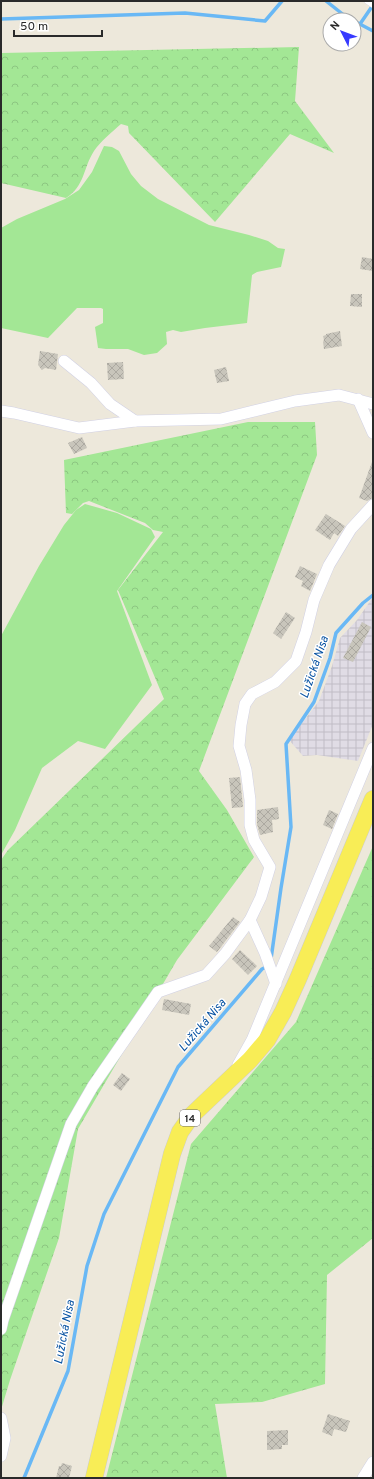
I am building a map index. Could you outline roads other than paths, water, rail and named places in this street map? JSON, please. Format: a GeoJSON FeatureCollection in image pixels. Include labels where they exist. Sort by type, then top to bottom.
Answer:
{"type":"FeatureCollection","features":[{"type":"Feature","properties":{"kind":"main road","name":"14"},"geometry":{"type":"LineString","coordinates":[[94,1478],[172,1154],[180,1132],[192,1115],[250,1060],[267,1040],[283,1012],[304,965],[373,799]]}},
{"type":"Feature","properties":{"kind":"street"},"geometry":{"type":"LineString","coordinates":[[64,361],[91,383],[110,404],[135,421]]}},
{"type":"Feature","properties":{"kind":"street"},"geometry":{"type":"LineString","coordinates":[[1,411],[79,428],[135,421],[221,419],[295,401],[339,395],[373,404]]}},
{"type":"Feature","properties":{"kind":"street"},"geometry":{"type":"LineString","coordinates":[[358,399],[373,433]]}},
{"type":"Feature","properties":{"kind":"street"},"geometry":{"type":"LineString","coordinates":[[1,1329],[71,1124],[93,1086],[158,992],[206,975],[225,954],[250,920],[261,897],[270,867],[254,840],[250,825],[250,800],[246,770],[239,746],[245,704],[252,694],[275,682],[296,661],[306,632],[314,600],[329,565],[351,529],[373,505]]}},
{"type":"Feature","properties":{"kind":"street"},"geometry":{"type":"LineString","coordinates":[[231,1079],[252,1040],[373,748]]}},
{"type":"Feature","properties":{"kind":"street"},"geometry":{"type":"LineString","coordinates":[[250,920],[265,953],[276,984]]}},
{"type":"Feature","properties":{"kind":"street"},"geometry":{"type":"LineString","coordinates":[[1,1418],[5,1438],[1,1456]]}},
{"type":"Feature","properties":{"kind":"street"},"geometry":{"type":"LineString","coordinates":[[363,1478],[373,1462]]}},
{"type":"Feature","properties":{"kind":"lane"},"geometry":{"type":"LineString","coordinates":[[367,1],[373,5]]}},
{"type":"Feature","properties":{"kind":"waterway"},"geometry":{"type":"LineString","coordinates":[[1,19],[185,13],[265,21],[282,1]]}},
{"type":"Feature","properties":{"kind":"waterway"},"geometry":{"type":"LineString","coordinates":[[326,1],[340,12]]}},
{"type":"Feature","properties":{"kind":"waterway"},"geometry":{"type":"LineString","coordinates":[[362,21],[373,5]]}},
{"type":"Feature","properties":{"kind":"waterway"},"geometry":{"type":"LineString","coordinates":[[362,25],[373,31]]}},
{"type":"Feature","properties":{"kind":"waterway","name":"Lužická Nisa"},"geometry":{"type":"LineString","coordinates":[[271,959],[291,827],[286,744],[314,702],[330,658],[336,633],[363,603],[373,595]]}},
{"type":"Feature","properties":{"kind":"waterway","name":"Lužická Nisa"},"geometry":{"type":"LineString","coordinates":[[24,1478],[68,1371],[87,1266],[104,1214],[178,1067],[262,969],[268,966]]}}]}
